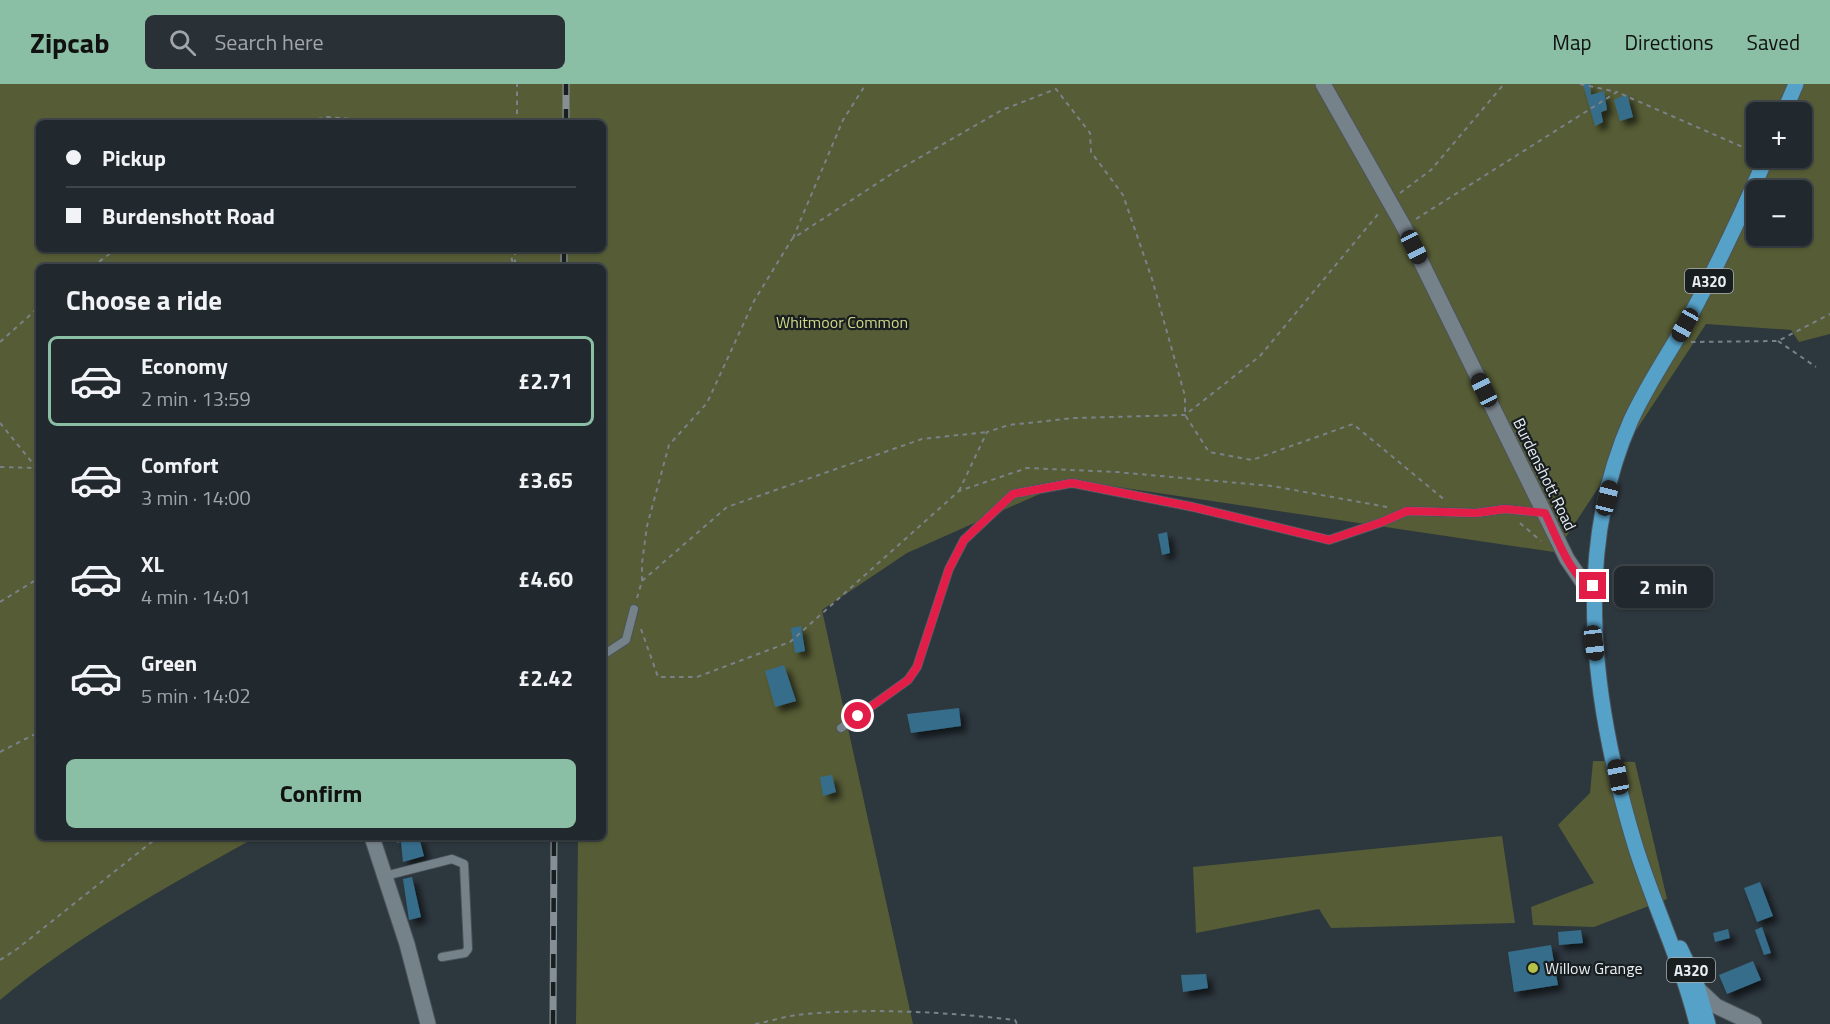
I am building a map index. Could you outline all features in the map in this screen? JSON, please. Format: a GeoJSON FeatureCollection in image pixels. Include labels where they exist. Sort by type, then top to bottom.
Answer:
{"type":"FeatureCollection","features":[{"type":"Feature","properties":{"kind":"main road"},"geometry":{"type":"LineString","coordinates":[[1788,102],[1796,84]]}},
{"type":"Feature","properties":{"kind":"main road","name":"A320"},"geometry":{"type":"LineString","coordinates":[[1697,1024],[1663,920],[1635,845],[1618,777],[1595,651],[1593,586],[1604,511],[1614,467],[1638,407],[1676,342],[1727,244],[1761,168]]}},
{"type":"Feature","properties":{"kind":"main road","name":"A320"},"geometry":{"type":"LineString","coordinates":[[1663,920],[1688,964],[1708,1024]]}},
{"type":"Feature","properties":{"kind":"street","name":"Burdenshott Road"},"geometry":{"type":"LineString","coordinates":[[1323,84],[1404,227],[1574,571],[1582,581],[1593,586]]}},
{"type":"Feature","properties":{"kind":"street"},"geometry":{"type":"LineString","coordinates":[[373,840],[428,1024]]}},
{"type":"Feature","properties":{"kind":"street"},"geometry":{"type":"LineString","coordinates":[[1698,989],[1716,1006],[1754,1024]]}},
{"type":"Feature","properties":{"kind":"lane"},"geometry":{"type":"LineString","coordinates":[[841,728],[908,680],[917,667],[949,569],[964,540],[1013,494],[1072,483],[1193,507],[1329,540],[1407,511],[1458,513],[1505,509],[1545,513]]}},
{"type":"Feature","properties":{"kind":"lane"},"geometry":{"type":"LineString","coordinates":[[606,653],[626,640],[633,609]]}},
{"type":"Feature","properties":{"kind":"lane"},"geometry":{"type":"LineString","coordinates":[[385,876],[452,859],[464,864],[468,949],[465,953],[442,957]]}},
{"type":"Feature","properties":{"kind":"path"},"geometry":{"type":"LineString","coordinates":[[517,84],[517,120]]}},
{"type":"Feature","properties":{"kind":"path"},"geometry":{"type":"LineString","coordinates":[[867,84],[843,120],[792,239],[754,301],[707,403],[669,446],[647,526],[642,581],[633,609],[658,677],[696,677],[790,642],[959,492],[1027,468],[1116,472],[1272,486],[1407,511]]}},
{"type":"Feature","properties":{"kind":"path"},"geometry":{"type":"LineString","coordinates":[[642,581],[727,507],[922,439],[987,432],[1009,425],[1074,418],[1185,415],[1260,356],[1388,202],[1431,170],[1504,84]]}},
{"type":"Feature","properties":{"kind":"path"},"geometry":{"type":"LineString","coordinates":[[1580,84],[1617,92],[1746,149]]}},
{"type":"Feature","properties":{"kind":"path"},"geometry":{"type":"LineString","coordinates":[[792,239],[892,173],[1002,110],[1056,89],[1090,133],[1091,152],[1123,195],[1152,279],[1185,396],[1185,415],[1209,452],[1252,460],[1353,424],[1423,480],[1458,513]]}},
{"type":"Feature","properties":{"kind":"path"},"geometry":{"type":"LineString","coordinates":[[1404,227],[1617,92]]}},
{"type":"Feature","properties":{"kind":"path"},"geometry":{"type":"LineString","coordinates":[[314,120],[327,117],[366,120]]}},
{"type":"Feature","properties":{"kind":"path"},"geometry":{"type":"LineString","coordinates":[[96,264],[112,252]]}},
{"type":"Feature","properties":{"kind":"path"},"geometry":{"type":"LineString","coordinates":[[0,342],[36,310]]}},
{"type":"Feature","properties":{"kind":"path"},"geometry":{"type":"LineString","coordinates":[[1676,342],[1778,341],[1830,314]]}},
{"type":"Feature","properties":{"kind":"path"},"geometry":{"type":"LineString","coordinates":[[1778,341],[1816,367]]}},
{"type":"Feature","properties":{"kind":"path"},"geometry":{"type":"LineString","coordinates":[[0,423],[36,467]]}},
{"type":"Feature","properties":{"kind":"path"},"geometry":{"type":"LineString","coordinates":[[959,492],[987,432]]}},
{"type":"Feature","properties":{"kind":"path"},"geometry":{"type":"LineString","coordinates":[[0,467],[36,469]]}},
{"type":"Feature","properties":{"kind":"path"},"geometry":{"type":"LineString","coordinates":[[1505,509],[1548,548]]}},
{"type":"Feature","properties":{"kind":"path"},"geometry":{"type":"LineString","coordinates":[[0,602],[36,580]]}},
{"type":"Feature","properties":{"kind":"path"},"geometry":{"type":"LineString","coordinates":[[0,752],[36,734]]}},
{"type":"Feature","properties":{"kind":"path"},"geometry":{"type":"LineString","coordinates":[[0,960],[154,840]]}},
{"type":"Feature","properties":{"kind":"path"},"geometry":{"type":"LineString","coordinates":[[755,1024],[804,1014],[943,1014],[1015,1020],[1017,1024]]}},
{"type":"Feature","properties":{"kind":"green space","name":"Whitmoor Common"},"geometry":{"type":"Polygon","coordinates":[[[0,84],[1830,84],[1830,334],[1799,342],[1791,330],[1706,324],[1564,540],[1567,554],[1071,480],[907,553],[822,610],[913,1024],[576,1024],[578,840],[606,840],[606,264],[36,264],[36,840],[251,840],[157,893],[61,954],[0,1000],[0,84]]]}},
{"type":"Feature","properties":{"kind":"green space"},"geometry":{"type":"Polygon","coordinates":[[[1593,761],[1635,762],[1667,899],[1594,927],[1533,925],[1531,907],[1594,883],[1558,825],[1590,793],[1593,761]]]}},
{"type":"Feature","properties":{"kind":"green space"},"geometry":{"type":"Polygon","coordinates":[[[1502,836],[1515,923],[1331,928],[1319,909],[1196,933],[1193,867],[1502,836]]]}},
{"type":"Feature","properties":{"kind":"building"},"geometry":{"type":"Polygon","coordinates":[[[1583,84],[1590,84],[1591,95],[1604,91],[1607,110],[1601,112],[1603,122],[1595,126],[1583,84]]]}},
{"type":"Feature","properties":{"kind":"building"},"geometry":{"type":"Polygon","coordinates":[[[1627,94],[1633,117],[1620,121],[1614,100],[1627,94]]]}},
{"type":"Feature","properties":{"kind":"building"},"geometry":{"type":"Polygon","coordinates":[[[1167,532],[1170,553],[1162,555],[1158,534],[1167,532]]]}},
{"type":"Feature","properties":{"kind":"building"},"geometry":{"type":"Polygon","coordinates":[[[801,626],[805,651],[795,653],[791,628],[801,626]]]}},
{"type":"Feature","properties":{"kind":"building"},"geometry":{"type":"Polygon","coordinates":[[[784,665],[796,701],[775,707],[765,671],[784,665]]]}},
{"type":"Feature","properties":{"kind":"building"},"geometry":{"type":"Polygon","coordinates":[[[959,708],[961,726],[911,733],[907,714],[959,708]]]}},
{"type":"Feature","properties":{"kind":"building"},"geometry":{"type":"Polygon","coordinates":[[[832,775],[836,792],[823,796],[820,777],[832,775]]]}},
{"type":"Feature","properties":{"kind":"building"},"geometry":{"type":"Polygon","coordinates":[[[396,840],[420,840],[424,856],[403,862],[401,842],[397,843],[396,840]]]}},
{"type":"Feature","properties":{"kind":"building"},"geometry":{"type":"Polygon","coordinates":[[[412,877],[421,917],[409,920],[403,879],[412,877]]]}},
{"type":"Feature","properties":{"kind":"building"},"geometry":{"type":"Polygon","coordinates":[[[1760,882],[1773,916],[1757,922],[1744,888],[1760,882]]]}},
{"type":"Feature","properties":{"kind":"building"},"geometry":{"type":"Polygon","coordinates":[[[1762,927],[1771,953],[1764,955],[1755,930],[1762,927]]]}},
{"type":"Feature","properties":{"kind":"building"},"geometry":{"type":"Polygon","coordinates":[[[1728,929],[1730,938],[1715,942],[1713,933],[1728,929]]]}},
{"type":"Feature","properties":{"kind":"building"},"geometry":{"type":"Polygon","coordinates":[[[1581,930],[1583,943],[1559,945],[1558,932],[1581,930]]]}},
{"type":"Feature","properties":{"kind":"building","name":"Willow Grange"},"geometry":{"type":"Polygon","coordinates":[[[1551,945],[1558,985],[1514,992],[1508,952],[1551,945]]]}},
{"type":"Feature","properties":{"kind":"building"},"geometry":{"type":"Polygon","coordinates":[[[1753,961],[1761,980],[1727,994],[1719,975],[1753,961]]]}},
{"type":"Feature","properties":{"kind":"building"},"geometry":{"type":"Polygon","coordinates":[[[1206,974],[1208,988],[1183,992],[1181,975],[1206,974]]]}},
{"type":"Feature","properties":{"kind":"railway"},"geometry":{"type":"LineString","coordinates":[[566,84],[566,120]]}},
{"type":"Feature","properties":{"kind":"railway"},"geometry":{"type":"LineString","coordinates":[[564,252],[564,264]]}},
{"type":"Feature","properties":{"kind":"railway"},"geometry":{"type":"LineString","coordinates":[[553,1024],[554,840]]}},
{"type":"Feature","properties":{"kind":"place","name":"Willow Grange"},"geometry":{"type":"Point","coordinates":[1533,968]}},
{"type":"Feature","properties":{"kind":"route"},"geometry":{"type":"LineString","coordinates":[[858,716],[908,680],[917,667],[949,569],[964,540],[1013,494],[1072,483],[1193,507],[1329,540],[1407,511],[1476,513],[1505,509],[1545,513],[1574,571],[1582,581],[1593,586]]}}]}
